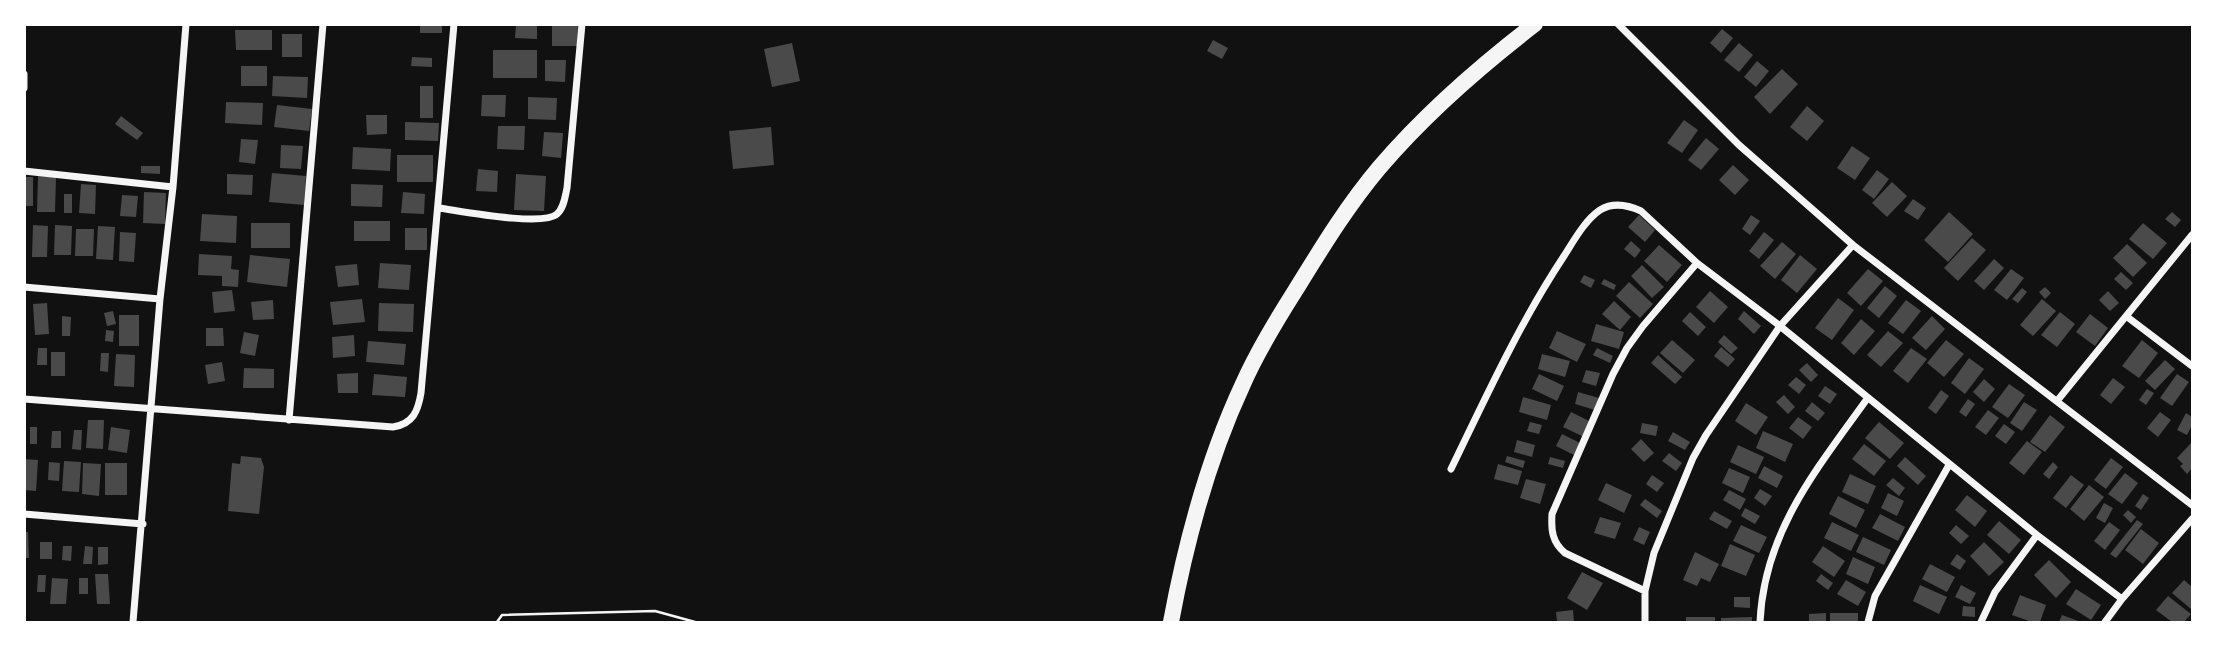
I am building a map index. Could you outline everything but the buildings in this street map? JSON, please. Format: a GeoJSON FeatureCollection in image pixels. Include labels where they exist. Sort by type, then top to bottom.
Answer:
{"type":"FeatureCollection","features":[{"type":"Feature","properties":{"kind":"main road"},"geometry":{"type":"LineString","coordinates":[[1171,622],[1182,565],[1206,481],[1242,384],[1272,328],[1329,235],[1378,169],[1431,113],[1475,72],[1535,24]]}},
{"type":"Feature","properties":{"kind":"street"},"geometry":{"type":"LineString","coordinates":[[133,622],[160,299],[187,24]]}},
{"type":"Feature","properties":{"kind":"street"},"geometry":{"type":"LineString","coordinates":[[289,420],[323,24]]}},
{"type":"Feature","properties":{"kind":"street"},"geometry":{"type":"LineString","coordinates":[[24,399],[394,427],[408,424],[415,414],[421,393],[454,24]]}},
{"type":"Feature","properties":{"kind":"street"},"geometry":{"type":"LineString","coordinates":[[439,208],[537,221],[556,216],[561,210],[567,188],[582,24]]}},
{"type":"Feature","properties":{"kind":"street"},"geometry":{"type":"LineString","coordinates":[[1618,24],[1739,145],[1853,245],[2193,505]]}},
{"type":"Feature","properties":{"kind":"street"},"geometry":{"type":"LineString","coordinates":[[24,74],[24,88]]}},
{"type":"Feature","properties":{"kind":"street"},"geometry":{"type":"LineString","coordinates":[[24,171],[173,187]]}},
{"type":"Feature","properties":{"kind":"street"},"geometry":{"type":"LineString","coordinates":[[1451,469],[1519,328],[1574,240],[1596,213],[1609,206],[1622,205],[1641,211],[1697,263],[1780,326],[2037,535],[2122,599]]}},
{"type":"Feature","properties":{"kind":"street"},"geometry":{"type":"LineString","coordinates":[[2057,401],[2193,235]]}},
{"type":"Feature","properties":{"kind":"street"},"geometry":{"type":"LineString","coordinates":[[1645,622],[1645,591],[1654,553],[1693,458],[1780,326],[1853,245]]}},
{"type":"Feature","properties":{"kind":"street"},"geometry":{"type":"LineString","coordinates":[[1645,591],[1565,553],[1558,547],[1551,528],[1552,514],[1613,374],[1628,348],[1643,326],[1697,263]]}},
{"type":"Feature","properties":{"kind":"street"},"geometry":{"type":"LineString","coordinates":[[24,287],[160,299]]}},
{"type":"Feature","properties":{"kind":"street"},"geometry":{"type":"LineString","coordinates":[[2126,316],[2193,366]]}},
{"type":"Feature","properties":{"kind":"street"},"geometry":{"type":"LineString","coordinates":[[1760,622],[1760,601],[1766,573],[1782,528],[1818,468],[1867,399]]}},
{"type":"Feature","properties":{"kind":"street"},"geometry":{"type":"LineString","coordinates":[[1867,622],[1878,590],[1949,465]]}},
{"type":"Feature","properties":{"kind":"street"},"geometry":{"type":"LineString","coordinates":[[24,514],[143,524]]}},
{"type":"Feature","properties":{"kind":"street"},"geometry":{"type":"LineString","coordinates":[[2105,622],[2193,519]]}},
{"type":"Feature","properties":{"kind":"street"},"geometry":{"type":"LineString","coordinates":[[1981,622],[1995,592],[2037,535]]}},
{"type":"Feature","properties":{"kind":"path"},"geometry":{"type":"LineString","coordinates":[[497,622],[502,615],[655,611],[695,622]]}}]}
